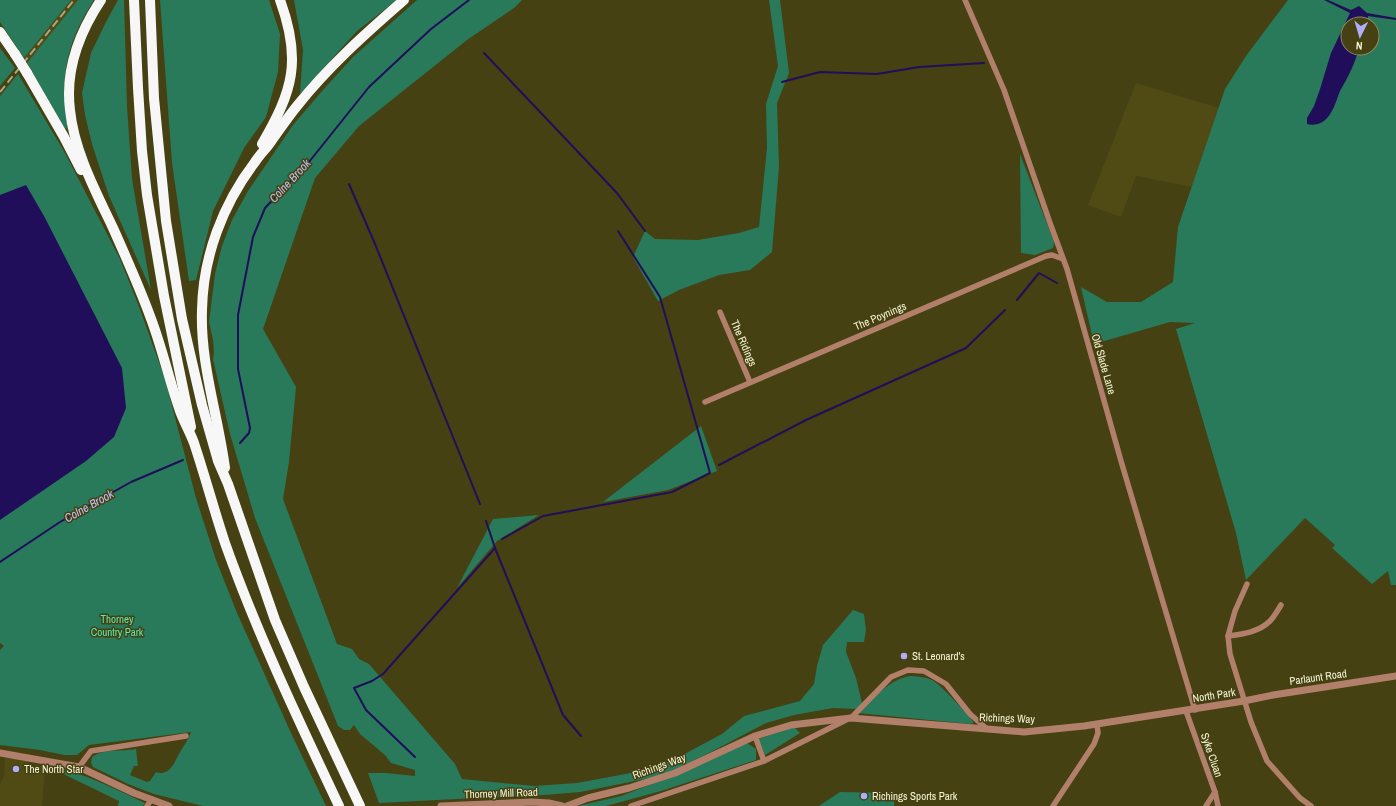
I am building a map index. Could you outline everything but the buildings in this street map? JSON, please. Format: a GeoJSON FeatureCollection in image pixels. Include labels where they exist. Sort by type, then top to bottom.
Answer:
{"type":"FeatureCollection","features":[{"type":"Feature","properties":{"kind":"highway"},"geometry":{"type":"LineString","coordinates":[[100,0],[88,20],[72,61],[69,90],[69,106],[72,127],[94,190],[128,262],[145,304],[160,345],[180,412],[194,442]]}},
{"type":"Feature","properties":{"kind":"highway"},"geometry":{"type":"LineString","coordinates":[[150,0],[152,65],[162,190],[182,319],[202,405],[212,441],[264,592],[304,687],[360,806]]}},
{"type":"Feature","properties":{"kind":"highway"},"geometry":{"type":"LineString","coordinates":[[255,162],[282,106],[290,77],[292,57],[291,40],[288,24],[280,0]]}},
{"type":"Feature","properties":{"kind":"highway"},"geometry":{"type":"LineString","coordinates":[[228,484],[222,442],[214,410],[205,360],[202,320],[203,294],[209,259],[218,228],[232,199],[255,162],[297,106],[351,47],[404,0]]}},
{"type":"Feature","properties":{"kind":"highway"},"geometry":{"type":"LineString","coordinates":[[134,3],[140,130],[152,228],[173,343],[194,442],[226,544],[273,665],[339,806]]}},
{"type":"Feature","properties":{"kind":"highway"},"geometry":{"type":"LineString","coordinates":[[0,32],[27,73],[64,137],[84,176],[94,190]]}},
{"type":"Feature","properties":{"kind":"street","name":"Old Slade Lane"},"geometry":{"type":"LineString","coordinates":[[965,0],[1004,90],[1069,276],[1121,460],[1195,710]]}},
{"type":"Feature","properties":{"kind":"street","name":"The Poynings"},"geometry":{"type":"LineString","coordinates":[[705,402],[1046,256],[1063,259]]}},
{"type":"Feature","properties":{"kind":"street","name":"The Ridings"},"geometry":{"type":"LineString","coordinates":[[720,312],[750,382]]}},
{"type":"Feature","properties":{"kind":"street"},"geometry":{"type":"LineString","coordinates":[[1247,584],[1235,611],[1228,636],[1230,654],[1244,702],[1267,761],[1300,798],[1311,806]]}},
{"type":"Feature","properties":{"kind":"street"},"geometry":{"type":"LineString","coordinates":[[1228,636],[1244,634],[1258,629],[1271,621],[1281,605]]}},
{"type":"Feature","properties":{"kind":"street"},"geometry":{"type":"LineString","coordinates":[[631,806],[764,761],[850,718],[891,677],[908,670],[924,671],[946,684],[970,714],[987,729]]}},
{"type":"Feature","properties":{"kind":"street","name":"Parlaunt Road"},"geometry":{"type":"LineString","coordinates":[[1244,702],[1273,695],[1396,676]]}},
{"type":"Feature","properties":{"kind":"street","name":"North Park"},"geometry":{"type":"LineString","coordinates":[[1186,711],[1244,702]]}},
{"type":"Feature","properties":{"kind":"street","name":"Richings Way"},"geometry":{"type":"LineString","coordinates":[[567,806],[588,798],[629,788],[676,773],[755,736],[791,725],[850,718],[1024,732],[1097,724],[1186,711]]}},
{"type":"Feature","properties":{"kind":"street","name":"Syke Cluan"},"geometry":{"type":"LineString","coordinates":[[1186,711],[1215,792],[1218,806]]}},
{"type":"Feature","properties":{"kind":"street"},"geometry":{"type":"LineString","coordinates":[[1053,806],[1094,744],[1098,733],[1097,724]]}},
{"type":"Feature","properties":{"kind":"street"},"geometry":{"type":"LineString","coordinates":[[79,767],[91,751],[186,736]]}},
{"type":"Feature","properties":{"kind":"street"},"geometry":{"type":"LineString","coordinates":[[755,736],[764,761]]}},
{"type":"Feature","properties":{"kind":"street"},"geometry":{"type":"LineString","coordinates":[[0,753],[79,767],[134,793],[149,803],[169,806]]}},
{"type":"Feature","properties":{"kind":"street"},"geometry":{"type":"LineString","coordinates":[[1206,806],[1215,792]]}},
{"type":"Feature","properties":{"kind":"street","name":"Thorney Mill Road"},"geometry":{"type":"LineString","coordinates":[[441,806],[532,802],[549,803],[562,806]]}},
{"type":"Feature","properties":{"kind":"shaded area"},"geometry":{"type":"Polygon","coordinates":[[[71,0],[78,0],[27,63],[24,58],[71,0]]]}},
{"type":"Feature","properties":{"kind":"shaded area"},"geometry":{"type":"Polygon","coordinates":[[[1324,0],[1328,0],[1351,10],[1359,6],[1367,13],[1396,18],[1396,20],[1380,18],[1380,16],[1349,16],[1350,13],[1324,0]]]}},
{"type":"Feature","properties":{"kind":"shaded area"},"geometry":{"type":"Polygon","coordinates":[[[1340,34],[1340,56],[1356,56],[1330,115],[1320,123],[1309,125],[1307,124],[1307,118],[1314,106],[1331,53],[1340,34]]]}},
{"type":"Feature","properties":{"kind":"shaded area"},"geometry":{"type":"Polygon","coordinates":[[[1136,83],[1219,108],[1192,187],[1136,176],[1121,217],[1088,205],[1136,83]]]}},
{"type":"Feature","properties":{"kind":"shaded area"},"geometry":{"type":"Polygon","coordinates":[[[26,185],[44,216],[122,368],[126,408],[114,437],[86,461],[0,520],[0,195],[26,185]]]}},
{"type":"Feature","properties":{"kind":"shaded area"},"geometry":{"type":"Polygon","coordinates":[[[5,758],[27,760],[28,766],[45,766],[42,806],[0,806],[0,784],[4,776],[5,758]]]}},
{"type":"Feature","properties":{"kind":"green space"},"geometry":{"type":"Polygon","coordinates":[[[0,0],[71,0],[24,58],[0,22],[0,0]]]}},
{"type":"Feature","properties":{"kind":"green space"},"geometry":{"type":"Polygon","coordinates":[[[78,0],[94,0],[84,16],[77,32],[67,62],[65,94],[68,130],[64,127],[27,63],[78,0]]]}},
{"type":"Feature","properties":{"kind":"green space"},"geometry":{"type":"Polygon","coordinates":[[[118,0],[124,0],[127,106],[132,179],[151,290],[109,196],[92,144],[85,115],[82,93],[91,53],[118,0]]]}},
{"type":"Feature","properties":{"kind":"green space"},"geometry":{"type":"Polygon","coordinates":[[[160,0],[269,0],[280,34],[278,72],[266,117],[244,148],[213,211],[196,280],[189,281],[172,163],[160,0]]]}},
{"type":"Feature","properties":{"kind":"green space"},"geometry":{"type":"Polygon","coordinates":[[[294,0],[397,0],[357,31],[300,94],[303,50],[294,0]]]}},
{"type":"Feature","properties":{"kind":"green space"},"geometry":{"type":"Polygon","coordinates":[[[417,0],[522,0],[514,8],[467,40],[359,126],[315,178],[263,329],[296,387],[289,462],[283,499],[337,644],[352,649],[359,659],[369,664],[455,764],[462,779],[534,786],[577,783],[647,770],[677,758],[722,734],[744,716],[800,701],[814,684],[823,645],[853,610],[864,614],[866,630],[864,642],[847,642],[846,652],[856,678],[862,703],[857,709],[833,708],[794,715],[766,723],[672,771],[650,778],[580,792],[379,803],[368,773],[415,776],[415,770],[391,763],[385,755],[360,734],[354,725],[350,730],[344,730],[338,726],[255,518],[230,434],[213,359],[213,340],[209,322],[215,274],[222,246],[232,220],[248,191],[293,125],[323,90],[353,57],[417,0]]]}},
{"type":"Feature","properties":{"kind":"green space"},"geometry":{"type":"Polygon","coordinates":[[[769,0],[780,0],[789,73],[777,103],[779,167],[772,252],[750,270],[719,275],[679,290],[658,301],[633,257],[645,231],[655,239],[698,240],[739,233],[759,227],[767,148],[766,104],[778,66],[769,0]]]}},
{"type":"Feature","properties":{"kind":"green space"},"geometry":{"type":"Polygon","coordinates":[[[1288,0],[1396,0],[1396,585],[1391,585],[1388,571],[1372,584],[1332,548],[1335,545],[1305,518],[1246,580],[1236,533],[1176,329],[1195,323],[1170,322],[1094,344],[1081,287],[1107,302],[1141,302],[1173,282],[1178,227],[1225,89],[1246,56],[1288,0]]]}},
{"type":"Feature","properties":{"kind":"green space"},"geometry":{"type":"Polygon","coordinates":[[[0,48],[15,68],[0,86],[0,48]]]}},
{"type":"Feature","properties":{"kind":"green space","name":"Thorney Country Park"},"geometry":{"type":"Polygon","coordinates":[[[18,74],[65,153],[120,259],[165,379],[196,498],[216,560],[237,613],[291,733],[326,806],[203,806],[154,794],[128,784],[93,767],[91,763],[92,757],[102,752],[136,749],[138,766],[134,766],[130,775],[147,782],[150,781],[156,772],[165,772],[174,764],[191,732],[89,745],[77,755],[64,755],[40,750],[0,745],[0,650],[4,646],[0,643],[0,96],[18,74]]]}},
{"type":"Feature","properties":{"kind":"green space"},"geometry":{"type":"Polygon","coordinates":[[[1020,154],[1054,242],[1053,248],[1035,255],[1021,253],[1020,154]]]}},
{"type":"Feature","properties":{"kind":"green space"},"geometry":{"type":"Polygon","coordinates":[[[701,426],[717,471],[668,490],[603,502],[701,426]]]}},
{"type":"Feature","properties":{"kind":"green space"},"geometry":{"type":"Polygon","coordinates":[[[539,515],[497,541],[457,588],[493,519],[539,515]]]}},
{"type":"Feature","properties":{"kind":"green space"},"geometry":{"type":"Polygon","coordinates":[[[910,676],[918,676],[932,680],[954,700],[974,723],[970,724],[858,713],[889,685],[910,676]]]}},
{"type":"Feature","properties":{"kind":"green space"},"geometry":{"type":"Polygon","coordinates":[[[794,727],[800,733],[765,755],[758,739],[794,727]]]}},
{"type":"Feature","properties":{"kind":"green space"},"geometry":{"type":"Polygon","coordinates":[[[747,743],[756,749],[756,760],[661,791],[606,806],[578,806],[621,796],[675,775],[747,743]]]}},
{"type":"Feature","properties":{"kind":"green space"},"geometry":{"type":"Polygon","coordinates":[[[51,765],[87,777],[145,803],[143,806],[118,806],[119,801],[51,768],[51,765]]]}},
{"type":"Feature","properties":{"kind":"green space","name":"Richings Sports Park"},"geometry":{"type":"Polygon","coordinates":[[[840,792],[895,793],[894,806],[819,806],[840,792]]]}},
{"type":"Feature","properties":{"kind":"waterway","name":"Colne Brook"},"geometry":{"type":"LineString","coordinates":[[240,443],[249,433],[250,428],[238,369],[238,315],[253,237],[265,208],[309,162],[369,87],[431,29],[469,0]]}},
{"type":"Feature","properties":{"kind":"waterway"},"geometry":{"type":"LineString","coordinates":[[484,53],[617,193],[645,231]]}},
{"type":"Feature","properties":{"kind":"waterway"},"geometry":{"type":"LineString","coordinates":[[782,82],[820,72],[877,74],[919,67],[984,63]]}},
{"type":"Feature","properties":{"kind":"waterway"},"geometry":{"type":"LineString","coordinates":[[349,184],[375,244],[480,504]]}},
{"type":"Feature","properties":{"kind":"waterway"},"geometry":{"type":"LineString","coordinates":[[502,539],[543,516],[672,492],[710,473],[660,297],[618,231]]}},
{"type":"Feature","properties":{"kind":"waterway"},"geometry":{"type":"LineString","coordinates":[[1017,300],[1039,273],[1057,283]]}},
{"type":"Feature","properties":{"kind":"waterway"},"geometry":{"type":"LineString","coordinates":[[719,465],[806,420],[966,348],[1005,310]]}},
{"type":"Feature","properties":{"kind":"waterway","name":"Colne Brook"},"geometry":{"type":"LineString","coordinates":[[0,562],[60,522],[131,482],[183,460]]}},
{"type":"Feature","properties":{"kind":"waterway"},"geometry":{"type":"LineString","coordinates":[[486,521],[495,548],[563,715],[581,736]]}},
{"type":"Feature","properties":{"kind":"waterway"},"geometry":{"type":"LineString","coordinates":[[415,757],[366,710],[354,688],[372,681],[383,674],[495,548]]}},
{"type":"Feature","properties":{"kind":"railway"},"geometry":{"type":"LineString","coordinates":[[0,92],[74,0]]}},
{"type":"Feature","properties":{"kind":"place","name":"St. Leonard's"},"geometry":{"type":"Point","coordinates":[904,656]}},
{"type":"Feature","properties":{"kind":"place","name":"The North Star"},"geometry":{"type":"Point","coordinates":[16,769]}},
{"type":"Feature","properties":{"kind":"place","name":"Richings Sports Park"},"geometry":{"type":"Point","coordinates":[864,796]}}]}
